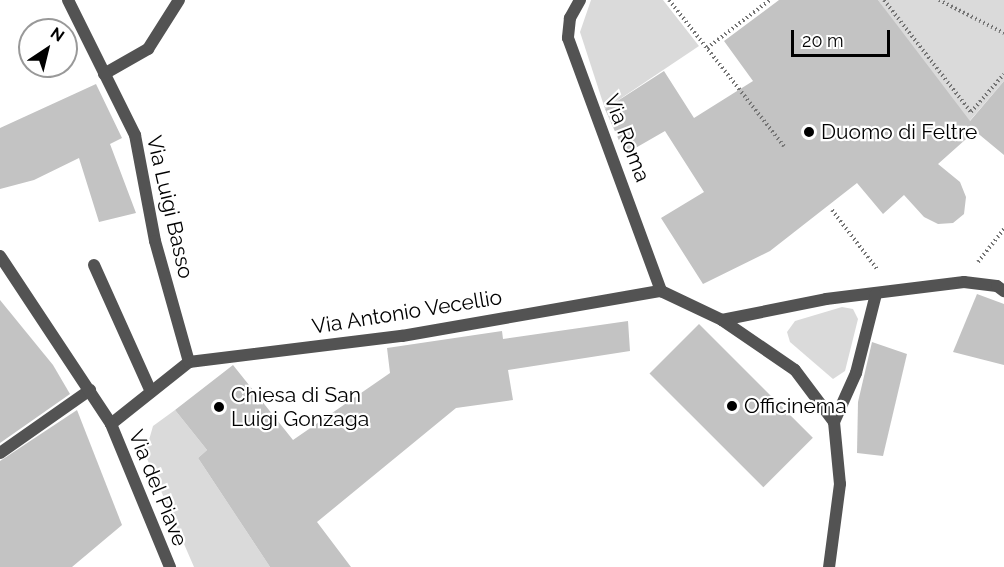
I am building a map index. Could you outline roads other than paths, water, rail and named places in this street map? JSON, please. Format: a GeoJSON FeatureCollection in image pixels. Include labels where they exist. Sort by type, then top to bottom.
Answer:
{"type":"FeatureCollection","features":[{"type":"Feature","properties":{"kind":"street","name":"Via Luigi Basso"},"geometry":{"type":"LineString","coordinates":[[68,0],[135,135],[155,241],[189,362]]}},
{"type":"Feature","properties":{"kind":"street"},"geometry":{"type":"LineString","coordinates":[[104,74],[148,49],[179,0]]}},
{"type":"Feature","properties":{"kind":"street","name":"Via Roma"},"geometry":{"type":"LineString","coordinates":[[580,0],[570,18],[568,38],[661,291]]}},
{"type":"Feature","properties":{"kind":"street","name":"Via del Piave"},"geometry":{"type":"LineString","coordinates":[[0,256],[48,333],[90,390],[111,424],[170,567]]}},
{"type":"Feature","properties":{"kind":"street"},"geometry":{"type":"LineString","coordinates":[[94,265],[151,392]]}},
{"type":"Feature","properties":{"kind":"street"},"geometry":{"type":"LineString","coordinates":[[722,320],[826,298],[964,282],[997,286],[1004,291]]}},
{"type":"Feature","properties":{"kind":"street"},"geometry":{"type":"LineString","coordinates":[[661,291],[722,320],[795,370],[834,422]]}},
{"type":"Feature","properties":{"kind":"street","name":"Via Antonio Vecellio"},"geometry":{"type":"LineString","coordinates":[[189,362],[402,336],[661,291]]}},
{"type":"Feature","properties":{"kind":"street"},"geometry":{"type":"LineString","coordinates":[[829,567],[840,484],[834,422],[856,373],[876,294]]}},
{"type":"Feature","properties":{"kind":"street"},"geometry":{"type":"LineString","coordinates":[[111,424],[189,362]]}},
{"type":"Feature","properties":{"kind":"street"},"geometry":{"type":"LineString","coordinates":[[0,453],[90,390]]}},
{"type":"Feature","properties":{"kind":"place","name":"Duomo di Feltre"},"geometry":{"type":"Point","coordinates":[809,132]}},
{"type":"Feature","properties":{"kind":"place","name":"Officinema"},"geometry":{"type":"Point","coordinates":[732,406]}},
{"type":"Feature","properties":{"kind":"place","name":"Chiesa di San Luigi Gonzaga"},"geometry":{"type":"Point","coordinates":[219,407]}}]}
